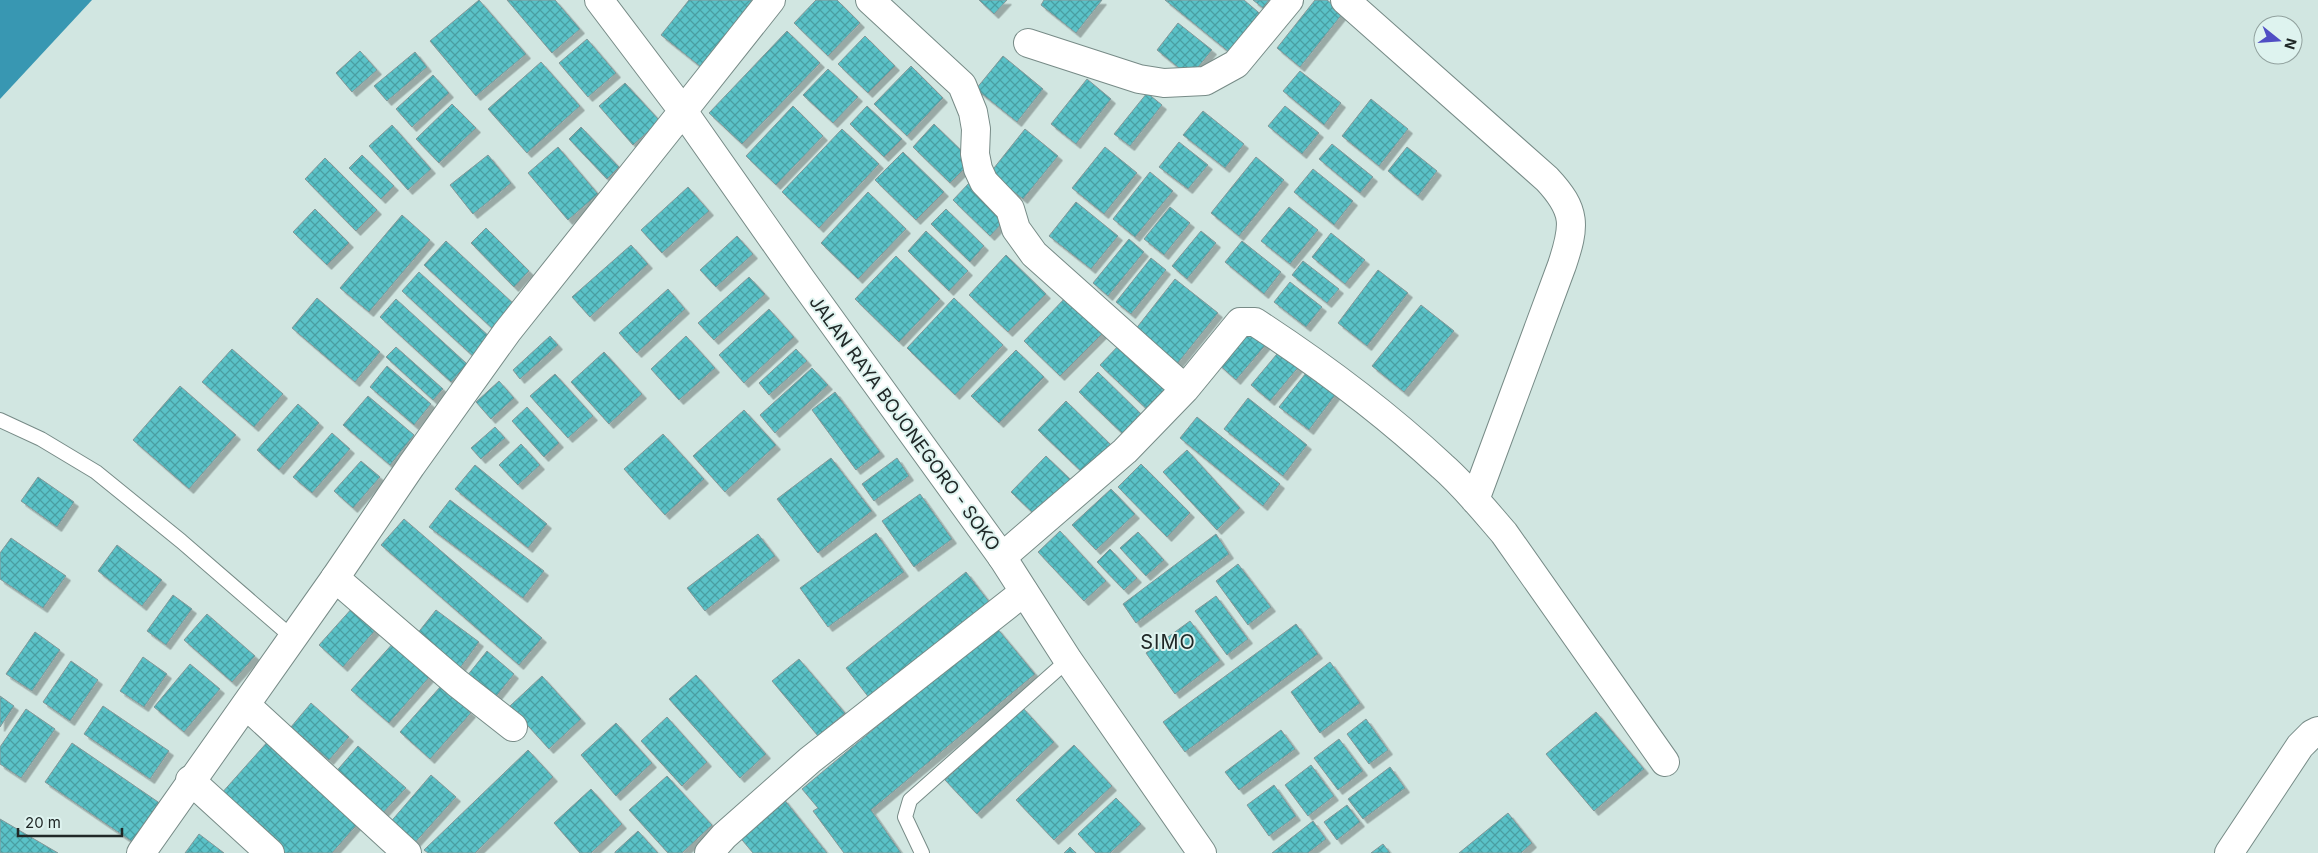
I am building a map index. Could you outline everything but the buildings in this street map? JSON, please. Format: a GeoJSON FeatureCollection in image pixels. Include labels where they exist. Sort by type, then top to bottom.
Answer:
{"type":"FeatureCollection","features":[{"type":"Feature","properties":{"kind":"street","name":"JALAN RAYA BOJONEGORO - SOKO"},"geometry":{"type":"LineString","coordinates":[[599,0],[683,111],[800,279],[1002,557],[1068,660],[1202,853]]}},
{"type":"Feature","properties":{"kind":"street"},"geometry":{"type":"LineString","coordinates":[[141,853],[190,780],[246,705],[335,578],[411,466],[508,332],[771,0]]}},
{"type":"Feature","properties":{"kind":"street"},"geometry":{"type":"LineString","coordinates":[[870,0],[962,86],[973,112],[976,129],[975,154],[978,169],[984,182],[1010,209],[1016,228],[1034,254],[1185,389]]}},
{"type":"Feature","properties":{"kind":"street"},"geometry":{"type":"LineString","coordinates":[[1028,43],[1139,78],[1164,83],[1204,81],[1236,64],[1290,0]]}},
{"type":"Feature","properties":{"kind":"street"},"geometry":{"type":"LineString","coordinates":[[1345,0],[1547,179],[1558,190],[1571,214],[1571,235],[1562,266],[1475,500]]}},
{"type":"Feature","properties":{"kind":"street"},"geometry":{"type":"LineString","coordinates":[[1002,557],[1125,451],[1185,389],[1240,322],[1255,322],[1323,369],[1370,406],[1443,467],[1475,500],[1504,533],[1665,762]]}},
{"type":"Feature","properties":{"kind":"street"},"geometry":{"type":"LineString","coordinates":[[335,578],[457,683],[513,728]]}},
{"type":"Feature","properties":{"kind":"street"},"geometry":{"type":"LineString","coordinates":[[709,853],[724,836],[810,760],[1024,592]]}},
{"type":"Feature","properties":{"kind":"street"},"geometry":{"type":"LineString","coordinates":[[246,705],[407,853]]}},
{"type":"Feature","properties":{"kind":"street"},"geometry":{"type":"LineString","coordinates":[[2229,853],[2300,746],[2312,734],[2318,731]]}},
{"type":"Feature","properties":{"kind":"street"},"geometry":{"type":"LineString","coordinates":[[190,780],[270,853]]}},
{"type":"Feature","properties":{"kind":"lane"},"geometry":{"type":"LineString","coordinates":[[0,420],[41,439],[96,472],[181,541],[293,638]]}},
{"type":"Feature","properties":{"kind":"lane"},"geometry":{"type":"LineString","coordinates":[[922,853],[905,817],[906,808],[910,800],[1068,660]]}},
{"type":"Feature","properties":{"kind":"water"},"geometry":{"type":"Polygon","coordinates":[[[0,0],[92,0],[0,99],[0,0]]]}},
{"type":"Feature","properties":{"kind":"district","name":"SIMO"},"geometry":{"type":"Point","coordinates":[1168,642]}}]}
